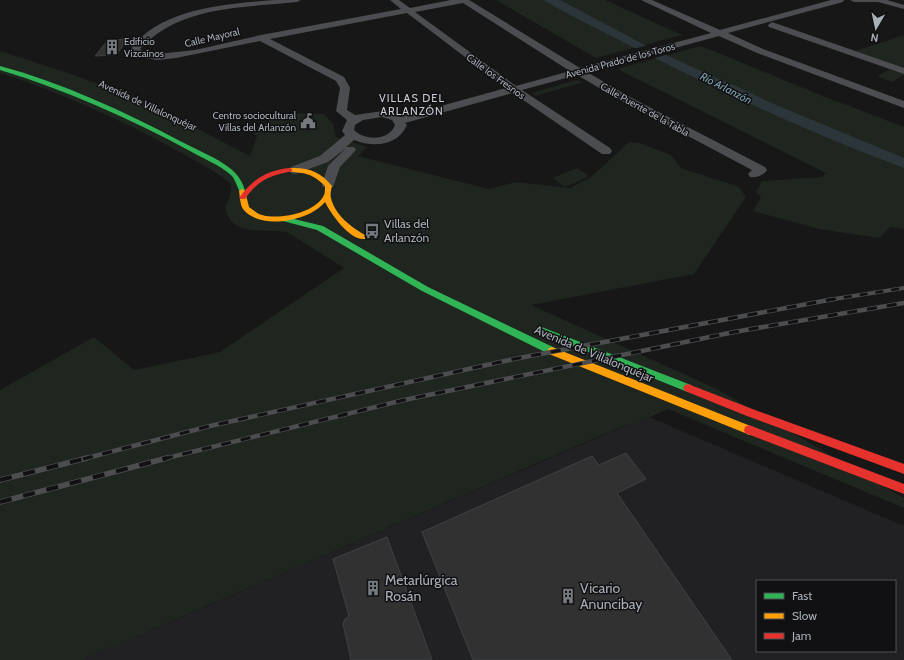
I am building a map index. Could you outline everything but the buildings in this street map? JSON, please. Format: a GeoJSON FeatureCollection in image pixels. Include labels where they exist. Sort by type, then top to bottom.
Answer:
{"type":"FeatureCollection","features":[{"type":"Feature","properties":{"kind":"street","name":"Calle Mayoral"},"geometry":{"type":"LineString","coordinates":[[261,38],[180,56],[141,54],[135,50],[161,27],[193,12],[232,6],[297,0]]}},
{"type":"Feature","properties":{"kind":"street","name":"Calle los Fresnos"},"geometry":{"type":"LineString","coordinates":[[394,0],[514,90],[557,120],[606,148]]}},
{"type":"Feature","properties":{"kind":"street"},"geometry":{"type":"LineString","coordinates":[[261,38],[464,0]]}},
{"type":"Feature","properties":{"kind":"street","name":"Calle Puente de la Tabla"},"geometry":{"type":"LineString","coordinates":[[464,0],[579,72],[675,126],[761,170],[754,174]]}},
{"type":"Feature","properties":{"kind":"street"},"geometry":{"type":"LineString","coordinates":[[645,0],[822,75],[904,105]]}},
{"type":"Feature","properties":{"kind":"street","name":"Avenida Prado de los Toros"},"geometry":{"type":"LineString","coordinates":[[399,121],[840,0]]}},
{"type":"Feature","properties":{"kind":"street"},"geometry":{"type":"LineString","coordinates":[[854,0],[879,0],[904,7]]}},
{"type":"Feature","properties":{"kind":"street"},"geometry":{"type":"LineString","coordinates":[[772,25],[904,71]]}},
{"type":"Feature","properties":{"kind":"street"},"geometry":{"type":"LineString","coordinates":[[261,38],[340,79],[345,88],[342,111],[354,120]]}},
{"type":"Feature","properties":{"kind":"street","name":"Avenida de Villalonquéjar"},"geometry":{"type":"LineString","coordinates":[[0,61],[56,78],[114,100]]}},
{"type":"Feature","properties":{"kind":"street","name":"Avenida de Villalonquéjar"},"geometry":{"type":"LineString","coordinates":[[0,68],[47,83],[102,104],[226,168],[237,178],[241,186],[244,206],[260,217],[286,219],[320,228],[425,289],[506,330],[557,353],[768,438],[904,489]]}},
{"type":"Feature","properties":{"kind":"street"},"geometry":{"type":"LineString","coordinates":[[286,219],[312,211],[321,205],[327,197],[329,190],[328,184],[332,170],[339,161],[357,145],[368,141],[384,139],[397,134],[401,125],[399,121],[390,116],[375,114],[360,117],[354,120],[348,127],[348,131],[355,138],[368,141]]}},
{"type":"Feature","properties":{"kind":"street"},"geometry":{"type":"LineString","coordinates":[[243,198],[245,191],[252,184],[272,173],[290,170],[324,159],[350,139],[351,135]]}},
{"type":"Feature","properties":{"kind":"street"},"geometry":{"type":"LineString","coordinates":[[260,169],[290,170],[316,174],[323,178],[328,184]]}},
{"type":"Feature","properties":{"kind":"street"},"geometry":{"type":"LineString","coordinates":[[327,197],[332,212],[339,221],[368,241]]}},
{"type":"Feature","properties":{"kind":"street","name":"Avenida de Villalonquéjar"},"geometry":{"type":"LineString","coordinates":[[530,324],[751,413],[904,469]]}},
{"type":"Feature","properties":{"kind":"shaded area"},"geometry":{"type":"Polygon","coordinates":[[[496,0],[605,0],[682,35],[596,58],[496,0]]]}},
{"type":"Feature","properties":{"kind":"shaded area"},"geometry":{"type":"Polygon","coordinates":[[[904,35],[904,69],[852,52],[904,35]]]}},
{"type":"Feature","properties":{"kind":"shaded area"},"geometry":{"type":"Polygon","coordinates":[[[701,46],[823,96],[904,127],[904,229],[890,227],[879,238],[819,229],[753,211],[761,197],[756,192],[762,181],[822,177],[826,173],[617,69],[701,46]]]}},
{"type":"Feature","properties":{"kind":"shaded area"},"geometry":{"type":"Polygon","coordinates":[[[0,51],[71,74],[140,99],[250,156],[257,136],[253,134],[277,113],[324,114],[333,124],[336,137],[367,147],[358,156],[489,189],[516,182],[570,188],[591,177],[629,142],[640,143],[671,155],[681,168],[739,187],[746,197],[694,274],[531,305],[717,389],[904,498],[904,508],[668,409],[630,426],[628,424],[82,660],[0,660],[0,390],[94,337],[134,370],[220,352],[344,268],[287,232],[250,230],[234,224],[225,208],[230,196],[231,184],[225,179],[176,150],[112,117],[68,98],[0,73],[0,51]]]}},
{"type":"Feature","properties":{"kind":"shaded area"},"geometry":{"type":"Polygon","coordinates":[[[892,68],[904,73],[904,75],[892,82],[877,76],[892,68]]]}},
{"type":"Feature","properties":{"kind":"shaded area"},"geometry":{"type":"Polygon","coordinates":[[[576,80],[584,82],[535,96],[532,93],[576,80]]]}},
{"type":"Feature","properties":{"kind":"shaded area"},"geometry":{"type":"Polygon","coordinates":[[[577,168],[589,176],[565,187],[553,178],[577,168]]]}},
{"type":"Feature","properties":{"kind":"shaded area"},"geometry":{"type":"Polygon","coordinates":[[[649,417],[904,526],[904,660],[82,660],[629,424],[630,426],[649,417]]]}},
{"type":"Feature","properties":{"kind":"water","name":"Río Arlanzón"},"geometry":{"type":"Polygon","coordinates":[[[543,0],[560,0],[645,45],[716,78],[769,102],[904,158],[904,168],[832,140],[727,93],[623,42],[543,0]]]}},
{"type":"Feature","properties":{"kind":"pier"},"geometry":{"type":"Polygon","coordinates":[[[650,45],[669,54],[651,59],[632,49],[650,45]]]}},
{"type":"Feature","properties":{"kind":"railway"},"geometry":{"type":"LineString","coordinates":[[832,299],[904,288]]}},
{"type":"Feature","properties":{"kind":"railway"},"geometry":{"type":"LineString","coordinates":[[83,459],[210,426],[514,359],[832,299]]}},
{"type":"Feature","properties":{"kind":"railway"},"geometry":{"type":"LineString","coordinates":[[828,300],[832,299]]}},
{"type":"Feature","properties":{"kind":"railway"},"geometry":{"type":"LineString","coordinates":[[166,458],[404,400],[734,332],[904,303]]}},
{"type":"Feature","properties":{"kind":"railway"},"geometry":{"type":"LineString","coordinates":[[0,480],[87,458]]}},
{"type":"Feature","properties":{"kind":"railway"},"geometry":{"type":"LineString","coordinates":[[0,502],[166,458]]}},
{"type":"Feature","properties":{"kind":"traffic: fast"},"geometry":{"type":"LineString","coordinates":[[0,68],[72,93],[119,113],[164,135],[224,166],[237,179],[242,191]]}},
{"type":"Feature","properties":{"kind":"traffic: fast"},"geometry":{"type":"LineString","coordinates":[[286,219],[320,228],[425,289],[552,351]]}},
{"type":"Feature","properties":{"kind":"traffic: fast"},"geometry":{"type":"LineString","coordinates":[[539,329],[688,388]]}},
{"type":"Feature","properties":{"kind":"traffic: slow"},"geometry":{"type":"LineString","coordinates":[[242,191],[246,208],[258,217],[274,220],[291,218],[307,213],[320,205],[327,196],[328,186],[320,177],[313,173],[302,170],[290,170]]}},
{"type":"Feature","properties":{"kind":"traffic: slow"},"geometry":{"type":"LineString","coordinates":[[327,197],[340,220],[362,237]]}},
{"type":"Feature","properties":{"kind":"traffic: slow"},"geometry":{"type":"LineString","coordinates":[[552,351],[749,430]]}},
{"type":"Feature","properties":{"kind":"traffic: jam"},"geometry":{"type":"LineString","coordinates":[[243,198],[257,181],[276,172],[290,170]]}},
{"type":"Feature","properties":{"kind":"traffic: jam"},"geometry":{"type":"LineString","coordinates":[[688,388],[751,413],[904,469]]}},
{"type":"Feature","properties":{"kind":"traffic: jam"},"geometry":{"type":"LineString","coordinates":[[749,430],[904,489]]}},
{"type":"Feature","properties":{"kind":"place","name":"Edificio Vizcaínos"},"geometry":{"type":"Point","coordinates":[112,47]}},
{"type":"Feature","properties":{"kind":"place","name":"Centro sociocultural Villas del Arlanzón"},"geometry":{"type":"Point","coordinates":[308,121]}},
{"type":"Feature","properties":{"kind":"place","name":"Villas del Arlanzón"},"geometry":{"type":"Point","coordinates":[372,231]}},
{"type":"Feature","properties":{"kind":"place","name":"Metarlúrgica Rosán"},"geometry":{"type":"Point","coordinates":[373,588]}},
{"type":"Feature","properties":{"kind":"place","name":"Vicario Anuncibay"},"geometry":{"type":"Point","coordinates":[568,596]}},
{"type":"Feature","properties":{"kind":"district","name":"VILLAS DEL ARLANZÓN"},"geometry":{"type":"Point","coordinates":[412,104]}}]}
